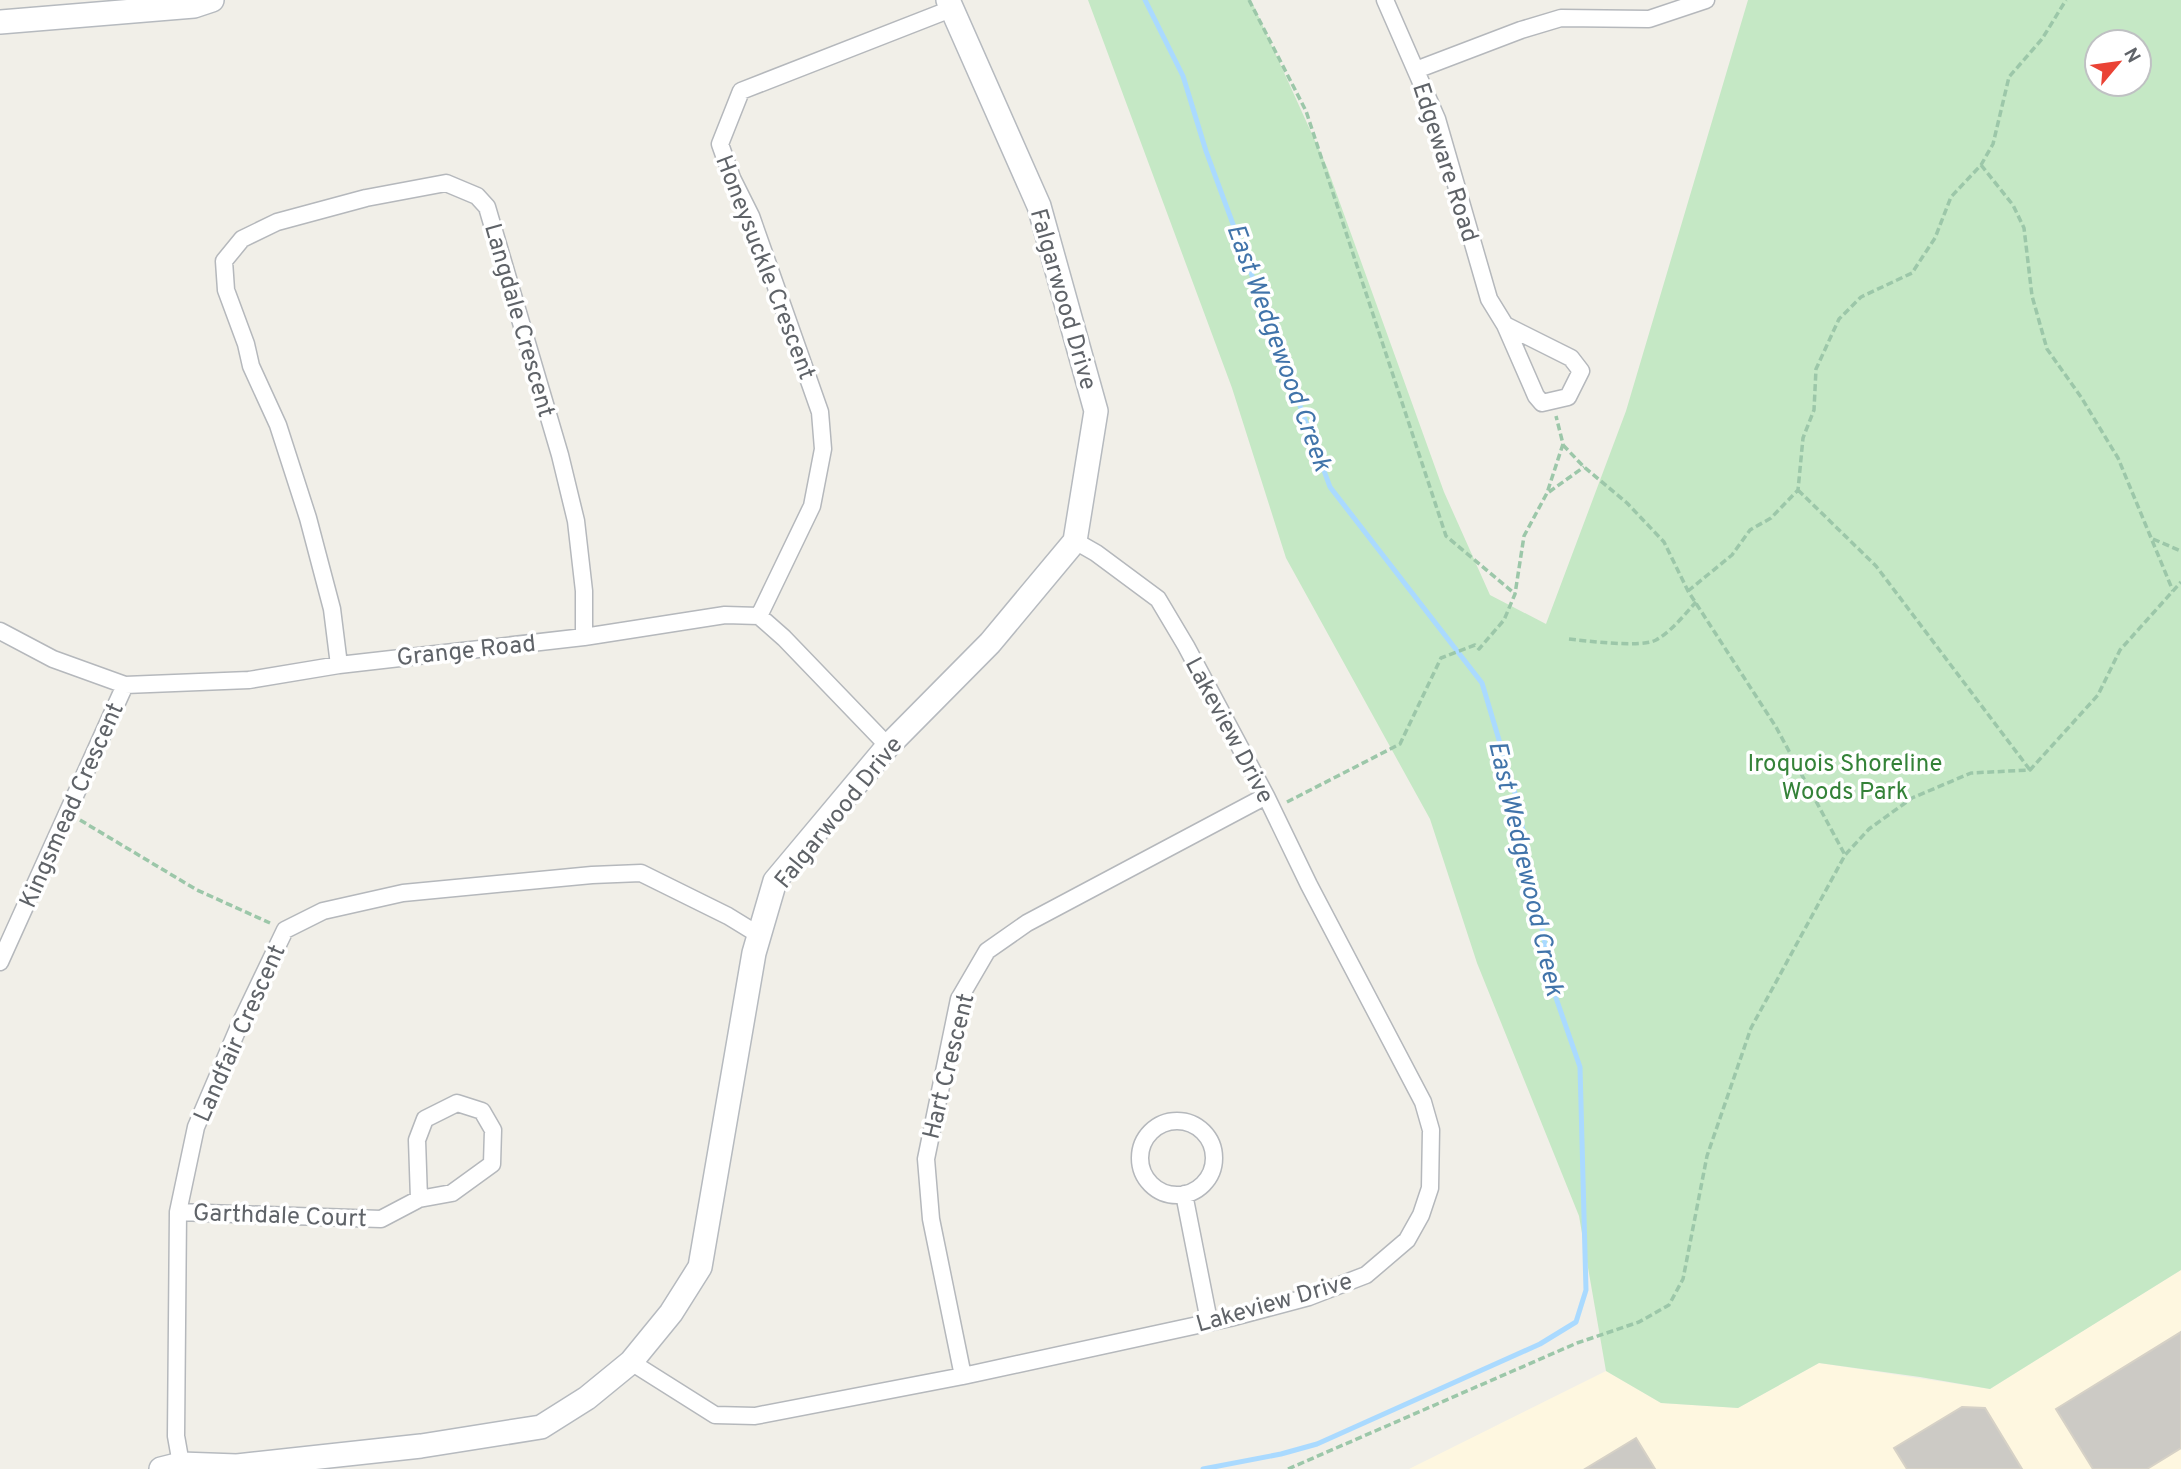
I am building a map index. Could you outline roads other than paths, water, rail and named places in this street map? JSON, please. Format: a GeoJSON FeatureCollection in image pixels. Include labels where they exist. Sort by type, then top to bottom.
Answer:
{"type":"FeatureCollection","features":[{"type":"Feature","properties":{"kind":"street"},"geometry":{"type":"LineString","coordinates":[[0,22],[194,6],[212,0]]}},
{"type":"Feature","properties":{"kind":"street","name":"Edgeware Road"},"geometry":{"type":"LineString","coordinates":[[1385,0],[1437,119],[1489,299],[1505,325],[1536,396],[1542,403],[1568,397],[1580,371],[1570,358],[1505,325]]}},
{"type":"Feature","properties":{"kind":"street"},"geometry":{"type":"LineString","coordinates":[[1416,71],[1521,30],[1561,18],[1649,19],[1706,0]]}},
{"type":"Feature","properties":{"kind":"street","name":"Falgarwood Drive"},"geometry":{"type":"LineString","coordinates":[[171,1467],[237,1466],[421,1446],[541,1427],[587,1398],[631,1362],[671,1313],[700,1267],[754,953],[775,881],[888,746],[990,643],[1074,541],[1096,411],[1038,206],[950,5]]}},
{"type":"Feature","properties":{"kind":"street","name":"Honeysuckle Crescent"},"geometry":{"type":"LineString","coordinates":[[759,616],[812,506],[823,449],[820,412],[751,216],[732,178],[720,144],[741,91],[950,5]]}},
{"type":"Feature","properties":{"kind":"street","name":"Langdale Crescent"},"geometry":{"type":"LineString","coordinates":[[339,664],[332,609],[308,518],[278,425],[251,366],[246,344],[226,290],[224,261],[242,239],[277,222],[366,198],[446,183],[477,196],[487,207],[560,455],[576,521],[584,591],[584,637]]}},
{"type":"Feature","properties":{"kind":"street","name":"Lakeview Drive"},"geometry":{"type":"LineString","coordinates":[[631,1362],[716,1415],[755,1416],[964,1376],[1309,1297],[1366,1275],[1407,1240],[1421,1215],[1430,1188],[1431,1130],[1423,1102],[1309,885],[1266,796],[1158,599],[1096,553],[1074,541]]}},
{"type":"Feature","properties":{"kind":"street","name":"Grange Road"},"geometry":{"type":"LineString","coordinates":[[0,631],[53,659],[125,685],[249,680],[339,664],[584,637],[725,615],[759,616]]}},
{"type":"Feature","properties":{"kind":"street"},"geometry":{"type":"LineString","coordinates":[[759,616],[784,638],[888,746]]}},
{"type":"Feature","properties":{"kind":"street","name":"Kingsmead Crescent"},"geometry":{"type":"LineString","coordinates":[[0,962],[125,685]]}},
{"type":"Feature","properties":{"kind":"street","name":"Hart Crescent"},"geometry":{"type":"LineString","coordinates":[[964,1376],[931,1219],[926,1158],[959,999],[987,951],[1027,923],[1266,796]]}},
{"type":"Feature","properties":{"kind":"street","name":"Landfair Crescent"},"geometry":{"type":"LineString","coordinates":[[171,1467],[176,1436],[178,1212],[197,1127],[240,1024],[285,930],[323,911],[403,893],[640,873],[728,916],[759,936]]}},
{"type":"Feature","properties":{"kind":"street","name":"Garthdale Court"},"geometry":{"type":"LineString","coordinates":[[178,1212],[381,1219],[419,1199],[452,1193],[492,1164],[493,1130],[482,1111],[457,1103],[425,1119],[417,1140],[419,1199]]}},
{"type":"Feature","properties":{"kind":"street"},"geometry":{"type":"LineString","coordinates":[[1186,1121],[1207,1135],[1213,1146],[1212,1171],[1196,1190],[1184,1194],[1172,1195],[1160,1191],[1143,1174],[1140,1150],[1144,1139],[1162,1123],[1186,1121]]}},
{"type":"Feature","properties":{"kind":"street"},"geometry":{"type":"LineString","coordinates":[[1184,1194],[1209,1321]]}},
{"type":"Feature","properties":{"kind":"waterway","name":"East Wedgewood Creek"},"geometry":{"type":"LineString","coordinates":[[1145,0],[1183,76],[1206,151],[1330,487],[1482,683],[1517,800],[1555,995],[1580,1067],[1586,1290],[1576,1322],[1540,1344],[1317,1444],[1203,1469]]}},
{"type":"Feature","properties":{"kind":"park label","name":"Iroquois Shoreline Woods Park"},"geometry":{"type":"Point","coordinates":[1845,777]}}]}
